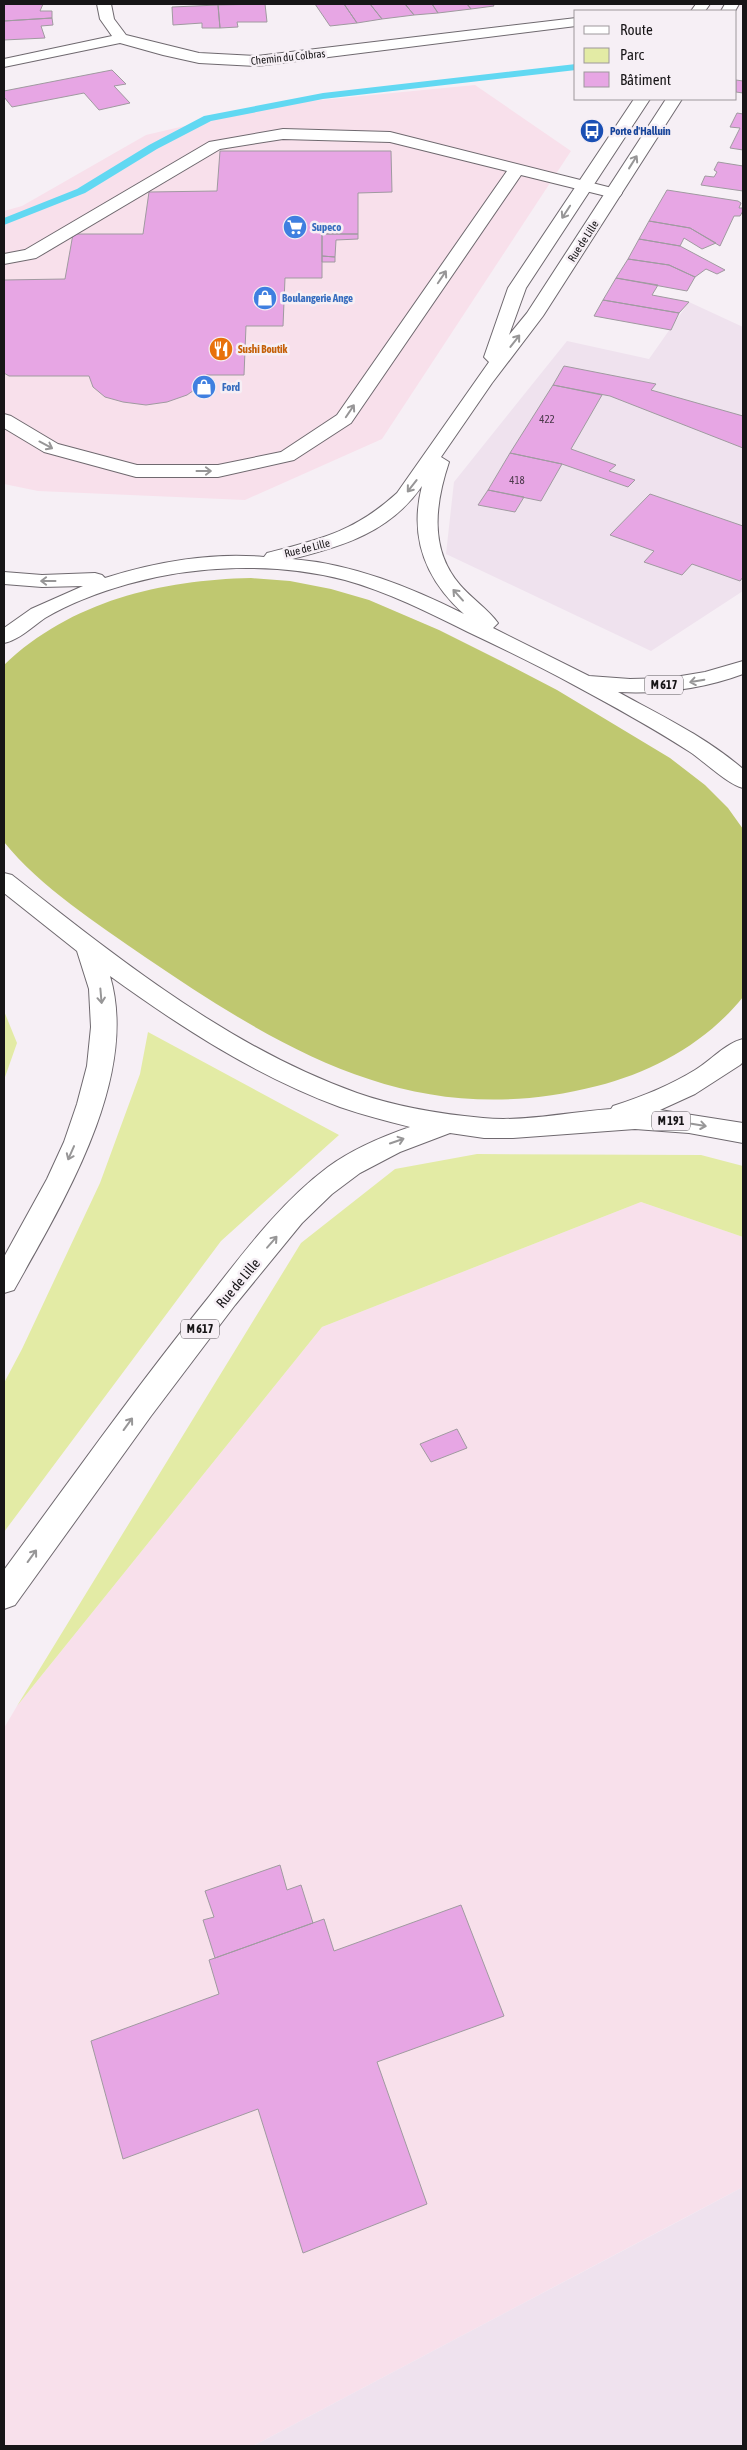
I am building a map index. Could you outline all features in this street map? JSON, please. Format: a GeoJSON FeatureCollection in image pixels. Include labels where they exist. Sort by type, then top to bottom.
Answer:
{"type":"FeatureCollection","features":[{"type":"Feature","properties":{"kind":"main road"},"geometry":{"type":"LineString","coordinates":[[104,4],[107,19],[121,38]]}},
{"type":"Feature","properties":{"kind":"main road","name":"Chemin du Colbras"},"geometry":{"type":"LineString","coordinates":[[4,63],[121,38],[168,52],[199,58],[257,61],[574,22]]}},
{"type":"Feature","properties":{"kind":"main road","name":"Rue de Lille"},"geometry":{"type":"LineString","coordinates":[[485,379],[517,288],[641,100]]}},
{"type":"Feature","properties":{"kind":"main road","name":"Rue de Lille"},"geometry":{"type":"LineString","coordinates":[[238,564],[333,542],[371,526],[404,497],[485,379],[534,316],[673,100]]}},
{"type":"Feature","properties":{"kind":"main road"},"geometry":{"type":"LineString","coordinates":[[4,259],[30,254],[215,145],[283,134],[390,138],[614,193]]}},
{"type":"Feature","properties":{"kind":"main road"},"geometry":{"type":"LineString","coordinates":[[4,420],[51,448],[136,471],[218,471],[287,456],[344,419],[517,168]]}},
{"type":"Feature","properties":{"kind":"main road","name":"Rue de Lille"},"geometry":{"type":"LineString","coordinates":[[450,432],[430,487],[427,501],[425,526],[431,551],[444,578],[454,592],[479,616],[522,649]]}},
{"type":"Feature","properties":{"kind":"main road"},"geometry":{"type":"LineString","coordinates":[[4,637],[36,614],[63,600],[97,586],[132,576],[175,568],[238,564],[318,568],[367,580],[446,612],[522,649],[583,681],[706,753],[743,780]]}},
{"type":"Feature","properties":{"kind":"main road"},"geometry":{"type":"LineString","coordinates":[[4,578],[52,581],[132,576]]}},
{"type":"Feature","properties":{"kind":"main road","name":"M 617"},"geometry":{"type":"LineString","coordinates":[[583,681],[637,686],[683,683],[707,679],[743,667]]}},
{"type":"Feature","properties":{"kind":"main road"},"geometry":{"type":"LineString","coordinates":[[4,881],[89,949],[198,1025],[303,1084],[348,1101],[388,1112],[449,1124],[484,1128],[530,1128],[598,1120],[640,1108],[706,1074],[743,1048]]}},
{"type":"Feature","properties":{"kind":"main road"},"geometry":{"type":"LineString","coordinates":[[4,1282],[46,1205],[69,1157],[88,1109],[98,1075],[103,1045],[101,989],[89,949]]}},
{"type":"Feature","properties":{"kind":"main road","name":"M 191"},"geometry":{"type":"LineString","coordinates":[[598,1120],[677,1121],[743,1133]]}},
{"type":"Feature","properties":{"kind":"main road","name":"Rue de Lille"},"geometry":{"type":"LineString","coordinates":[[4,1595],[174,1361],[239,1280],[307,1203],[336,1176],[360,1159],[387,1145],[449,1124]]}},
{"type":"Feature","properties":{"kind":"shaded area"},"geometry":{"type":"Polygon","coordinates":[[[475,85],[571,151],[382,439],[245,500],[38,491],[4,484],[4,211],[22,206],[146,135],[279,104],[475,85]]]}},
{"type":"Feature","properties":{"kind":"shaded area"},"geometry":{"type":"Polygon","coordinates":[[[689,302],[743,327],[743,591],[651,651],[446,554],[454,482],[567,341],[649,359],[689,302]]]}},
{"type":"Feature","properties":{"kind":"shaded area"},"geometry":{"type":"Polygon","coordinates":[[[641,1202],[743,1237],[743,2187],[253,2446],[4,2446],[4,1728],[17,1706],[322,1327],[641,1202]]]}},
{"type":"Feature","properties":{"kind":"shaded area"},"geometry":{"type":"Polygon","coordinates":[[[743,2187],[743,2446],[253,2446],[681,2220],[743,2187]]]}},
{"type":"Feature","properties":{"kind":"green space"},"geometry":{"type":"Polygon","coordinates":[[[251,578],[290,581],[331,589],[369,600],[439,630],[557,690],[670,758],[705,785],[728,808],[743,829],[743,997],[729,1013],[713,1028],[678,1053],[638,1073],[597,1086],[532,1098],[471,1099],[413,1091],[358,1075],[304,1053],[251,1025],[145,957],[89,918],[18,859],[4,842],[4,665],[30,643],[58,625],[88,610],[119,598],[184,583],[251,578]]]}},
{"type":"Feature","properties":{"kind":"green space"},"geometry":{"type":"Polygon","coordinates":[[[4,1011],[17,1043],[4,1080],[4,1011]]]}},
{"type":"Feature","properties":{"kind":"green space"},"geometry":{"type":"Polygon","coordinates":[[[148,1032],[339,1135],[221,1241],[4,1532],[4,1383],[22,1349],[100,1183],[140,1074],[148,1032]]]}},
{"type":"Feature","properties":{"kind":"green space"},"geometry":{"type":"Polygon","coordinates":[[[477,1154],[701,1155],[743,1166],[743,1237],[641,1202],[322,1327],[17,1706],[301,1243],[395,1169],[477,1154]]]}},
{"type":"Feature","properties":{"kind":"building"},"geometry":{"type":"Polygon","coordinates":[[[4,4],[43,4],[40,11],[52,11],[52,18],[4,21],[4,4]]]}},
{"type":"Feature","properties":{"kind":"building"},"geometry":{"type":"Polygon","coordinates":[[[265,4],[267,22],[237,22],[238,27],[220,28],[218,5],[265,4]]]}},
{"type":"Feature","properties":{"kind":"building"},"geometry":{"type":"Polygon","coordinates":[[[315,4],[344,4],[357,23],[330,26],[315,4]]]}},
{"type":"Feature","properties":{"kind":"building"},"geometry":{"type":"Polygon","coordinates":[[[344,4],[370,4],[382,19],[357,23],[344,4]]]}},
{"type":"Feature","properties":{"kind":"building"},"geometry":{"type":"Polygon","coordinates":[[[370,4],[405,4],[414,15],[382,19],[370,4]]]}},
{"type":"Feature","properties":{"kind":"building"},"geometry":{"type":"Polygon","coordinates":[[[405,4],[432,4],[438,13],[414,15],[405,4]]]}},
{"type":"Feature","properties":{"kind":"building"},"geometry":{"type":"Polygon","coordinates":[[[432,4],[467,4],[471,9],[438,13],[432,4]]]}},
{"type":"Feature","properties":{"kind":"building"},"geometry":{"type":"Polygon","coordinates":[[[467,4],[493,4],[494,6],[471,9],[467,4]]]}},
{"type":"Feature","properties":{"kind":"building"},"geometry":{"type":"Polygon","coordinates":[[[218,5],[220,28],[202,28],[202,23],[173,25],[172,7],[218,5]]]}},
{"type":"Feature","properties":{"kind":"building"},"geometry":{"type":"Polygon","coordinates":[[[52,18],[53,25],[41,26],[45,38],[4,40],[4,21],[52,18]]]}},
{"type":"Feature","properties":{"kind":"building"},"geometry":{"type":"Polygon","coordinates":[[[112,70],[126,84],[114,86],[130,103],[99,110],[84,93],[12,107],[4,97],[4,91],[112,70]]]}},
{"type":"Feature","properties":{"kind":"building"},"geometry":{"type":"Polygon","coordinates":[[[737,80],[743,81],[743,93],[737,92],[737,80]]]}},
{"type":"Feature","properties":{"kind":"building"},"geometry":{"type":"Polygon","coordinates":[[[737,113],[743,114],[743,150],[730,148],[740,128],[730,127],[737,113]]]}},
{"type":"Feature","properties":{"kind":"building"},"geometry":{"type":"Polygon","coordinates":[[[220,151],[391,151],[392,192],[358,193],[358,234],[322,234],[322,278],[285,278],[283,326],[246,326],[244,375],[206,375],[200,386],[187,395],[167,402],[146,405],[105,397],[93,387],[89,376],[9,376],[4,373],[4,280],[65,279],[73,234],[143,234],[149,192],[217,191],[220,151]]]}},
{"type":"Feature","properties":{"kind":"building"},"geometry":{"type":"Polygon","coordinates":[[[718,162],[743,166],[743,191],[701,185],[705,176],[714,177],[717,172],[714,170],[718,162]]]}},
{"type":"Feature","properties":{"kind":"building"},"geometry":{"type":"Polygon","coordinates":[[[667,190],[738,201],[741,203],[739,208],[743,208],[743,211],[740,216],[734,216],[720,246],[690,228],[649,221],[667,190]]]}},
{"type":"Feature","properties":{"kind":"building"},"geometry":{"type":"Polygon","coordinates":[[[649,221],[690,228],[716,243],[702,249],[684,238],[680,246],[639,239],[649,221]]]}},
{"type":"Feature","properties":{"kind":"building"},"geometry":{"type":"Polygon","coordinates":[[[322,234],[358,234],[358,239],[336,240],[335,257],[322,256],[322,234]]]}},
{"type":"Feature","properties":{"kind":"building"},"geometry":{"type":"Polygon","coordinates":[[[639,239],[680,246],[725,270],[717,274],[706,269],[695,277],[669,265],[628,259],[639,239]]]}},
{"type":"Feature","properties":{"kind":"building"},"geometry":{"type":"Polygon","coordinates":[[[322,256],[335,257],[335,262],[322,262],[322,256]]]}},
{"type":"Feature","properties":{"kind":"building"},"geometry":{"type":"Polygon","coordinates":[[[628,259],[669,265],[695,277],[687,291],[616,278],[628,259]]]}},
{"type":"Feature","properties":{"kind":"building"},"geometry":{"type":"Polygon","coordinates":[[[616,278],[658,285],[652,295],[689,302],[679,313],[603,300],[616,278]]]}},
{"type":"Feature","properties":{"kind":"building"},"geometry":{"type":"Polygon","coordinates":[[[603,300],[679,313],[671,330],[594,316],[603,300]]]}},
{"type":"Feature","properties":{"kind":"building"},"geometry":{"type":"Polygon","coordinates":[[[564,366],[656,384],[651,390],[743,416],[743,448],[610,396],[553,385],[564,366]]]}},
{"type":"Feature","properties":{"kind":"building"},"geometry":{"type":"Polygon","coordinates":[[[553,385],[602,395],[571,449],[616,465],[609,471],[635,480],[628,487],[562,464],[510,453],[553,385]]]}},
{"type":"Feature","properties":{"kind":"building"},"geometry":{"type":"Polygon","coordinates":[[[510,453],[562,464],[541,501],[488,490],[510,453]]]}},
{"type":"Feature","properties":{"kind":"building"},"geometry":{"type":"Polygon","coordinates":[[[488,490],[524,497],[515,512],[478,505],[488,490]]]}},
{"type":"Feature","properties":{"kind":"building"},"geometry":{"type":"Polygon","coordinates":[[[650,494],[743,526],[743,577],[740,581],[692,564],[682,575],[644,562],[654,551],[610,535],[650,494]]]}},
{"type":"Feature","properties":{"kind":"building"},"geometry":{"type":"Polygon","coordinates":[[[457,1429],[467,1448],[431,1462],[420,1444],[457,1429]]]}},
{"type":"Feature","properties":{"kind":"building"},"geometry":{"type":"Polygon","coordinates":[[[280,1865],[287,1890],[301,1885],[313,1923],[215,1958],[203,1920],[214,1917],[205,1891],[280,1865]]]}},
{"type":"Feature","properties":{"kind":"building"},"geometry":{"type":"Polygon","coordinates":[[[461,1905],[504,2016],[377,2062],[427,2204],[303,2253],[258,2109],[123,2159],[91,2041],[219,1994],[209,1960],[324,1919],[334,1951],[461,1905]]]}},
{"type":"Feature","properties":{"kind":"waterway"},"geometry":{"type":"LineString","coordinates":[[4,222],[81,191],[153,147],[208,118],[323,96],[574,67]]}},
{"type":"Feature","properties":{"kind":"place","name":"Porte d'Halluin"},"geometry":{"type":"Point","coordinates":[592,131]}},
{"type":"Feature","properties":{"kind":"place","name":"Supeco"},"geometry":{"type":"Point","coordinates":[295,227]}},
{"type":"Feature","properties":{"kind":"place","name":"Boulangerie Ange"},"geometry":{"type":"Point","coordinates":[265,298]}},
{"type":"Feature","properties":{"kind":"place","name":"Sushi Boutik"},"geometry":{"type":"Point","coordinates":[221,349]}},
{"type":"Feature","properties":{"kind":"place","name":"Ford"},"geometry":{"type":"Point","coordinates":[204,387]}}]}
